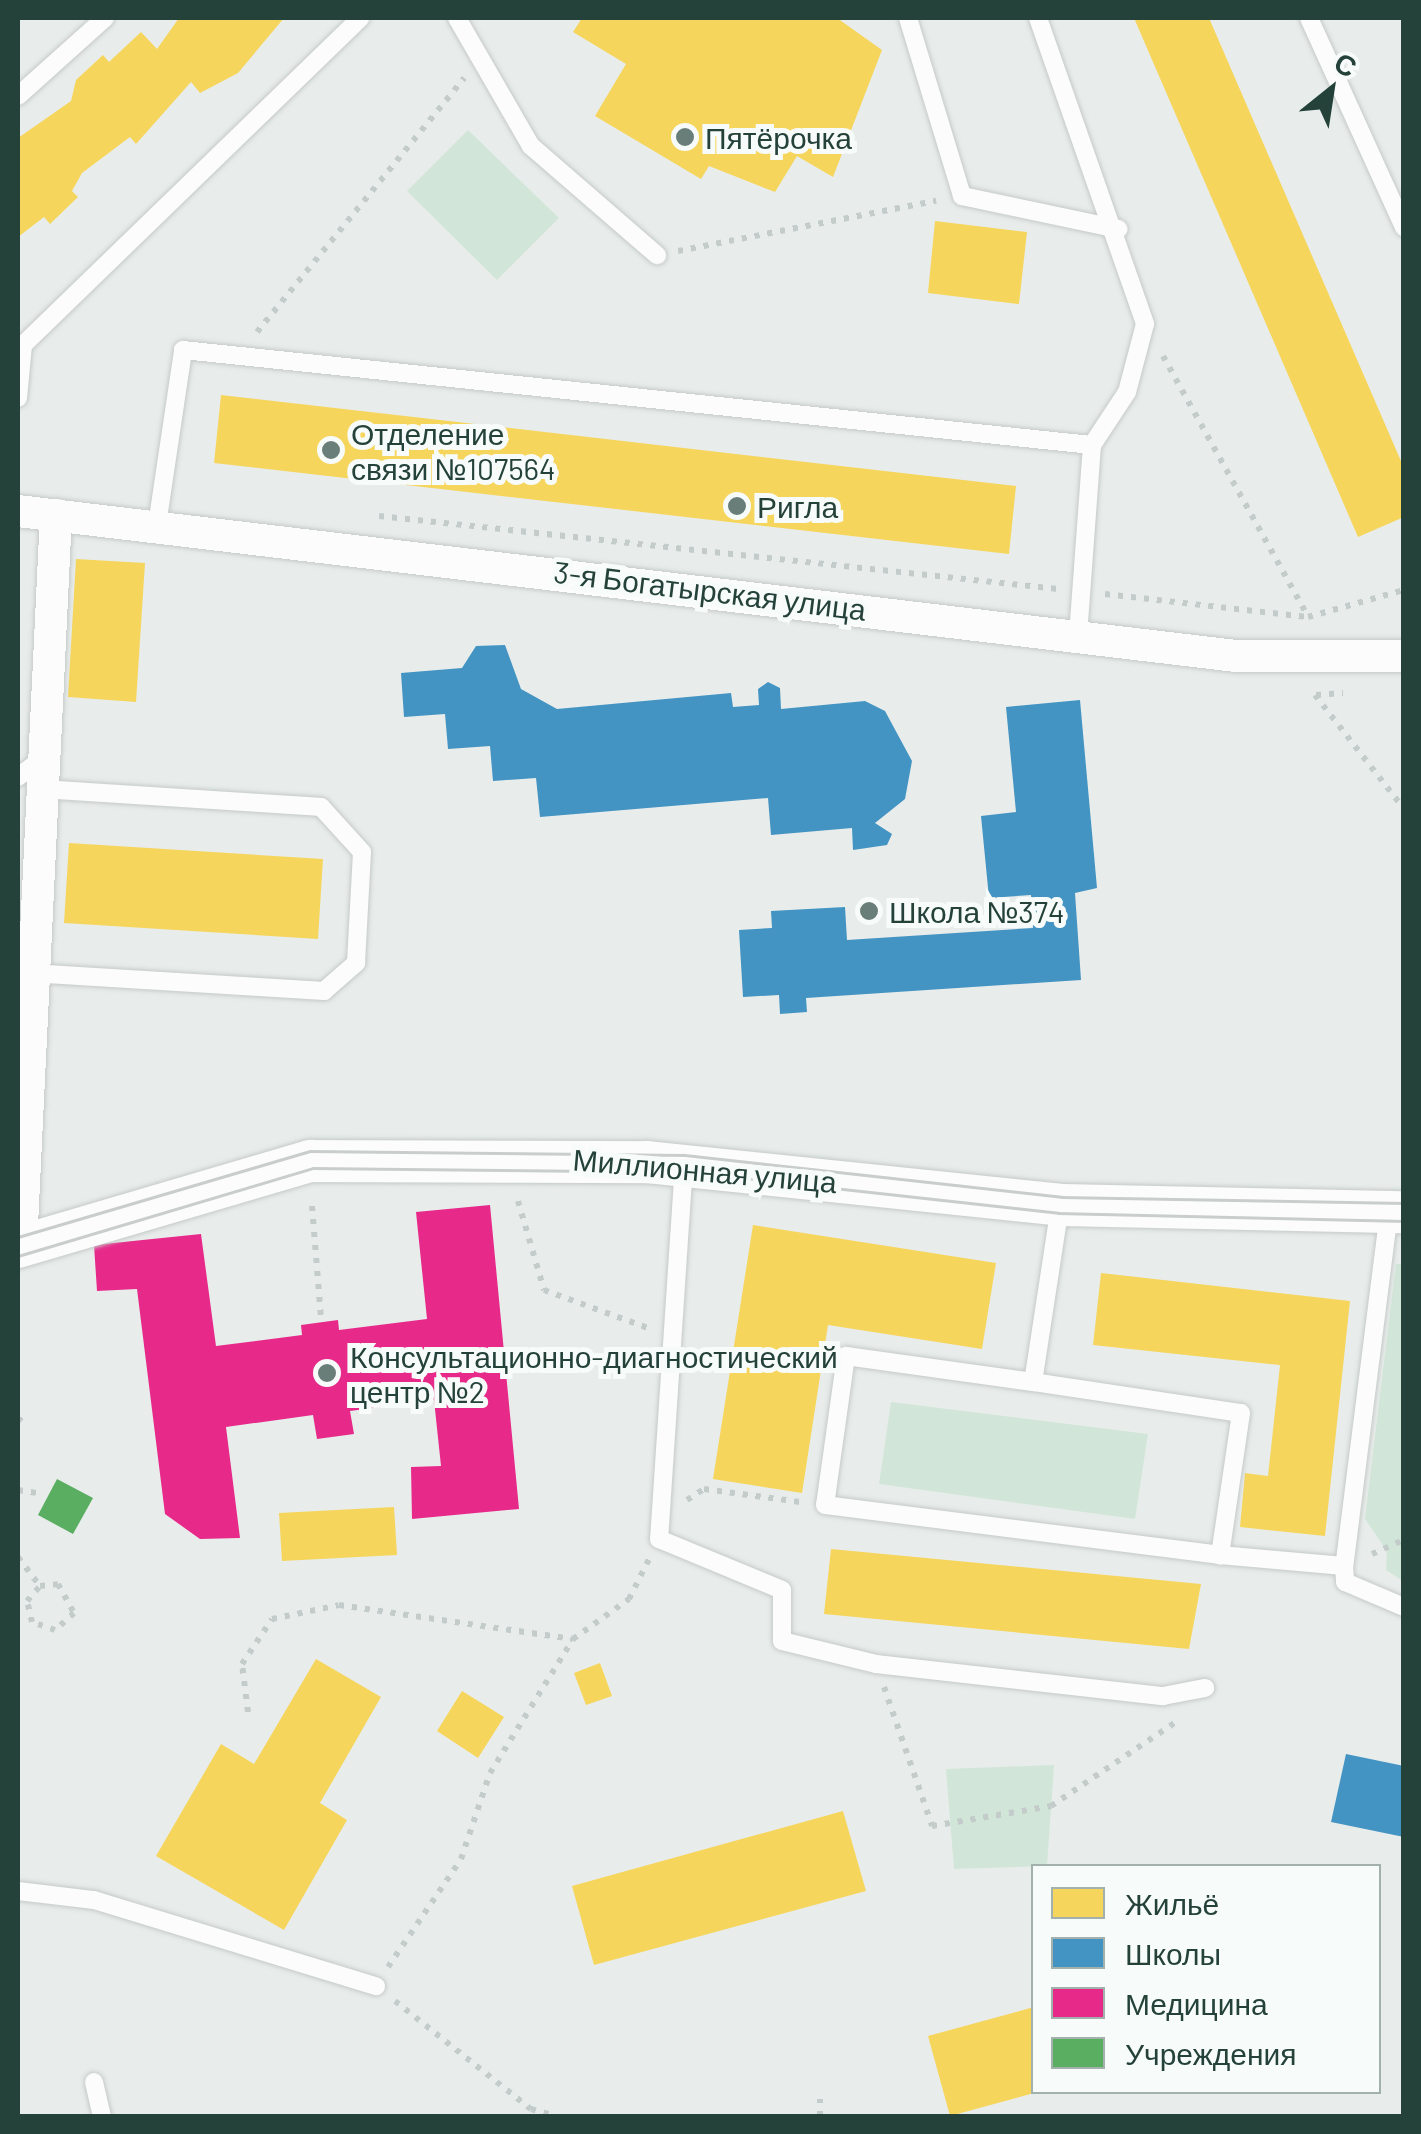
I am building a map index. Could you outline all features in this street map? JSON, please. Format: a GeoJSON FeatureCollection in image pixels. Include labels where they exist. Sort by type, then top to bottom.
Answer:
{"type":"FeatureCollection","features":[{"type":"Feature","properties":{"kind":"street","name":"3-я Богатырская улица"},"geometry":{"type":"LineString","coordinates":[[18,511],[1332,662],[1404,656]]}},
{"type":"Feature","properties":{"kind":"street"},"geometry":{"type":"LineString","coordinates":[[19,1246],[33,775],[56,515]]}},
{"type":"Feature","properties":{"kind":"street","name":"Миллионная улица"},"geometry":{"type":"LineString","coordinates":[[19,1246],[311,1161],[684,1164],[1060,1206],[1396,1212]]}},
{"type":"Feature","properties":{"kind":"lane"},"geometry":{"type":"LineString","coordinates":[[18,96],[105,18]]}},
{"type":"Feature","properties":{"kind":"lane"},"geometry":{"type":"LineString","coordinates":[[18,398],[20,344],[361,18]]}},
{"type":"Feature","properties":{"kind":"lane"},"geometry":{"type":"LineString","coordinates":[[457,18],[478,61],[531,146],[658,255]]}},
{"type":"Feature","properties":{"kind":"lane"},"geometry":{"type":"LineString","coordinates":[[908,18],[962,196],[1119,229]]}},
{"type":"Feature","properties":{"kind":"lane"},"geometry":{"type":"LineString","coordinates":[[1038,18],[1119,229],[1145,324],[1127,392],[1092,445],[1078,635]]}},
{"type":"Feature","properties":{"kind":"lane"},"geometry":{"type":"LineString","coordinates":[[1308,18],[1404,227]]}},
{"type":"Feature","properties":{"kind":"lane"},"geometry":{"type":"LineString","coordinates":[[157,525],[183,350],[1092,445]]}},
{"type":"Feature","properties":{"kind":"lane"},"geometry":{"type":"LineString","coordinates":[[30,973],[324,991],[356,963],[362,852],[322,807],[33,775]]}},
{"type":"Feature","properties":{"kind":"lane"},"geometry":{"type":"LineString","coordinates":[[684,1164],[659,1538],[782,1590],[782,1641],[876,1664],[1163,1696],[1205,1688]]}},
{"type":"Feature","properties":{"kind":"lane"},"geometry":{"type":"LineString","coordinates":[[1033,1382],[1060,1206]]}},
{"type":"Feature","properties":{"kind":"lane"},"geometry":{"type":"LineString","coordinates":[[1396,1212],[1344,1566],[1345,1582],[1404,1607]]}},
{"type":"Feature","properties":{"kind":"lane"},"geometry":{"type":"LineString","coordinates":[[1220,1555],[1241,1413],[846,1356],[824,1505],[1220,1555],[1344,1566]]}},
{"type":"Feature","properties":{"kind":"lane"},"geometry":{"type":"LineString","coordinates":[[18,1890],[94,1900],[376,1986]]}},
{"type":"Feature","properties":{"kind":"lane"},"geometry":{"type":"LineString","coordinates":[[94,2082],[102,2116]]}},
{"type":"Feature","properties":{"kind":"path"},"geometry":{"type":"LineString","coordinates":[[239,354],[478,61]]}},
{"type":"Feature","properties":{"kind":"path"},"geometry":{"type":"LineString","coordinates":[[658,255],[962,196]]}},
{"type":"Feature","properties":{"kind":"path"},"geometry":{"type":"LineString","coordinates":[[1145,324],[1332,662]]}},
{"type":"Feature","properties":{"kind":"path"},"geometry":{"type":"LineString","coordinates":[[355,514],[1308,617],[1404,590]]}},
{"type":"Feature","properties":{"kind":"path"},"geometry":{"type":"LineString","coordinates":[[1315,695],[1404,809]]}},
{"type":"Feature","properties":{"kind":"path"},"geometry":{"type":"LineString","coordinates":[[518,1201],[544,1290],[671,1336]]}},
{"type":"Feature","properties":{"kind":"path"},"geometry":{"type":"LineString","coordinates":[[312,1206],[321,1317]]}},
{"type":"Feature","properties":{"kind":"path"},"geometry":{"type":"LineString","coordinates":[[18,1421],[24,1414]]}},
{"type":"Feature","properties":{"kind":"path"},"geometry":{"type":"LineString","coordinates":[[660,1516],[704,1489],[824,1505]]}},
{"type":"Feature","properties":{"kind":"path"},"geometry":{"type":"LineString","coordinates":[[18,1490],[37,1493]]}},
{"type":"Feature","properties":{"kind":"path"},"geometry":{"type":"LineString","coordinates":[[555,2116],[530,2109],[376,1986],[461,1859],[490,1773],[573,1639],[628,1600],[659,1538]]}},
{"type":"Feature","properties":{"kind":"path"},"geometry":{"type":"LineString","coordinates":[[18,1557],[40,1586],[70,1593],[74,1612],[55,1630],[32,1622],[28,1601],[40,1586]]}},
{"type":"Feature","properties":{"kind":"path"},"geometry":{"type":"LineString","coordinates":[[248,1712],[242,1664],[272,1619],[339,1605],[573,1639]]}},
{"type":"Feature","properties":{"kind":"path"},"geometry":{"type":"LineString","coordinates":[[876,1664],[932,1826],[1051,1806],[1178,1722],[1205,1688]]}},
{"type":"Feature","properties":{"kind":"path"},"geometry":{"type":"LineString","coordinates":[[820,2099],[820,2116]]}},
{"type":"Feature","properties":{"kind":"green space"},"geometry":{"type":"Polygon","coordinates":[[[468,130],[559,218],[497,280],[407,191],[468,130]]]}},
{"type":"Feature","properties":{"kind":"green space"},"geometry":{"type":"Polygon","coordinates":[[[1396,1264],[1404,1264],[1403,1581],[1386,1570],[1387,1551],[1365,1519],[1396,1264]]]}},
{"type":"Feature","properties":{"kind":"green space"},"geometry":{"type":"Polygon","coordinates":[[[891,1402],[1148,1434],[1135,1519],[879,1484],[891,1402]]]}},
{"type":"Feature","properties":{"kind":"green space"},"geometry":{"type":"Polygon","coordinates":[[[1054,1765],[1047,1864],[954,1869],[946,1769],[1054,1765]]]}},
{"type":"Feature","properties":{"kind":"building: Жильё"},"geometry":{"type":"Polygon","coordinates":[[[179,18],[284,18],[238,73],[200,93],[191,82],[136,144],[130,137],[82,173],[72,191],[78,197],[50,224],[44,217],[18,237],[18,138],[71,101],[76,80],[103,55],[109,62],[141,32],[157,49],[179,18]]]}},
{"type":"Feature","properties":{"kind":"building: Жильё"},"geometry":{"type":"Polygon","coordinates":[[[582,18],[837,18],[882,50],[833,177],[797,156],[775,192],[709,166],[701,179],[595,116],[626,64],[573,32],[582,18]]]}},
{"type":"Feature","properties":{"kind":"building: Жильё"},"geometry":{"type":"Polygon","coordinates":[[[1134,18],[1209,18],[1404,468],[1404,517],[1358,537],[1134,18]]]}},
{"type":"Feature","properties":{"kind":"building: Жильё"},"geometry":{"type":"Polygon","coordinates":[[[935,221],[1027,232],[1019,304],[928,293],[935,221]]]}},
{"type":"Feature","properties":{"kind":"building: Жильё"},"geometry":{"type":"Polygon","coordinates":[[[221,395],[1016,486],[1009,554],[214,463],[221,395]]]}},
{"type":"Feature","properties":{"kind":"building: Жильё"},"geometry":{"type":"Polygon","coordinates":[[[76,559],[145,563],[136,702],[68,697],[76,559]]]}},
{"type":"Feature","properties":{"kind":"building: Жильё"},"geometry":{"type":"Polygon","coordinates":[[[69,843],[323,859],[318,939],[64,923],[69,843]]]}},
{"type":"Feature","properties":{"kind":"building: Жильё"},"geometry":{"type":"Polygon","coordinates":[[[753,1225],[996,1263],[982,1349],[828,1325],[802,1493],[713,1479],[753,1225]]]}},
{"type":"Feature","properties":{"kind":"building: Жильё"},"geometry":{"type":"Polygon","coordinates":[[[1101,1273],[1350,1301],[1325,1536],[1240,1527],[1245,1473],[1268,1476],[1280,1365],[1093,1345],[1101,1273]]]}},
{"type":"Feature","properties":{"kind":"building: Жильё"},"geometry":{"type":"Polygon","coordinates":[[[394,1507],[397,1555],[282,1561],[279,1513],[394,1507]]]}},
{"type":"Feature","properties":{"kind":"building: Жильё"},"geometry":{"type":"Polygon","coordinates":[[[831,1549],[1201,1584],[1189,1649],[824,1614],[831,1549]]]}},
{"type":"Feature","properties":{"kind":"building: Жильё"},"geometry":{"type":"Polygon","coordinates":[[[316,1659],[381,1697],[320,1803],[347,1820],[284,1930],[156,1856],[221,1744],[254,1764],[316,1659]]]}},
{"type":"Feature","properties":{"kind":"building: Жильё"},"geometry":{"type":"Polygon","coordinates":[[[600,1663],[612,1696],[586,1705],[574,1673],[600,1663]]]}},
{"type":"Feature","properties":{"kind":"building: Жильё"},"geometry":{"type":"Polygon","coordinates":[[[462,1691],[504,1717],[478,1758],[437,1731],[462,1691]]]}},
{"type":"Feature","properties":{"kind":"building: Жильё"},"geometry":{"type":"Polygon","coordinates":[[[843,1811],[866,1891],[594,1965],[572,1886],[843,1811]]]}},
{"type":"Feature","properties":{"kind":"building: Жильё"},"geometry":{"type":"Polygon","coordinates":[[[1031,2008],[1031,2094],[950,2116],[928,2036],[1031,2008]]]}},
{"type":"Feature","properties":{"kind":"building: Школы"},"geometry":{"type":"Polygon","coordinates":[[[505,645],[521,689],[557,709],[731,693],[733,707],[759,705],[758,689],[768,682],[780,688],[781,709],[865,701],[885,711],[912,761],[905,799],[875,823],[892,834],[887,845],[853,850],[852,828],[771,835],[768,798],[540,817],[536,778],[493,781],[490,746],[448,749],[445,714],[404,717],[401,673],[462,668],[476,646],[505,645]]]}},
{"type":"Feature","properties":{"kind":"building: Школы"},"geometry":{"type":"Polygon","coordinates":[[[1080,700],[1097,888],[1075,893],[1081,980],[806,998],[807,1012],[780,1014],[779,995],[743,997],[739,930],[772,928],[771,911],[845,907],[847,940],[1033,928],[1031,895],[989,898],[981,816],[1016,812],[1006,707],[1080,700]]]}},
{"type":"Feature","properties":{"kind":"building: Школы"},"geometry":{"type":"Polygon","coordinates":[[[1346,1754],[1404,1766],[1404,1837],[1331,1822],[1346,1754]]]}},
{"type":"Feature","properties":{"kind":"building: Медицина","name":"Консультационно-диагностический центр №2"},"geometry":{"type":"Polygon","coordinates":[[[490,1205],[519,1509],[412,1519],[411,1467],[441,1466],[434,1400],[350,1411],[354,1434],[317,1439],[313,1415],[226,1427],[240,1538],[200,1539],[165,1514],[137,1289],[97,1291],[94,1245],[201,1234],[216,1346],[302,1335],[301,1325],[338,1320],[339,1330],[427,1319],[416,1212],[490,1205]]]}},
{"type":"Feature","properties":{"kind":"building: Учреждения"},"geometry":{"type":"Polygon","coordinates":[[[57,1479],[93,1498],[73,1534],[38,1515],[57,1479]]]}},
{"type":"Feature","properties":{"kind":"tram line"},"geometry":{"type":"LineString","coordinates":[[18,1237],[310,1151],[684,1155],[1062,1197],[1404,1203]]}},
{"type":"Feature","properties":{"kind":"tram line"},"geometry":{"type":"LineString","coordinates":[[18,1256],[313,1168],[689,1172],[1058,1213],[1404,1221]]}},
{"type":"Feature","properties":{"kind":"place","name":"Пятёрочка"},"geometry":{"type":"Point","coordinates":[685,137]}},
{"type":"Feature","properties":{"kind":"place","name":"Отделение связи №107564"},"geometry":{"type":"Point","coordinates":[331,450]}},
{"type":"Feature","properties":{"kind":"place","name":"Ригла"},"geometry":{"type":"Point","coordinates":[737,506]}},
{"type":"Feature","properties":{"kind":"place","name":"Школа №374"},"geometry":{"type":"Point","coordinates":[869,911]}},
{"type":"Feature","properties":{"kind":"place","name":"Консультационно-диагностический центр №2"},"geometry":{"type":"Point","coordinates":[327,1373]}}]}
